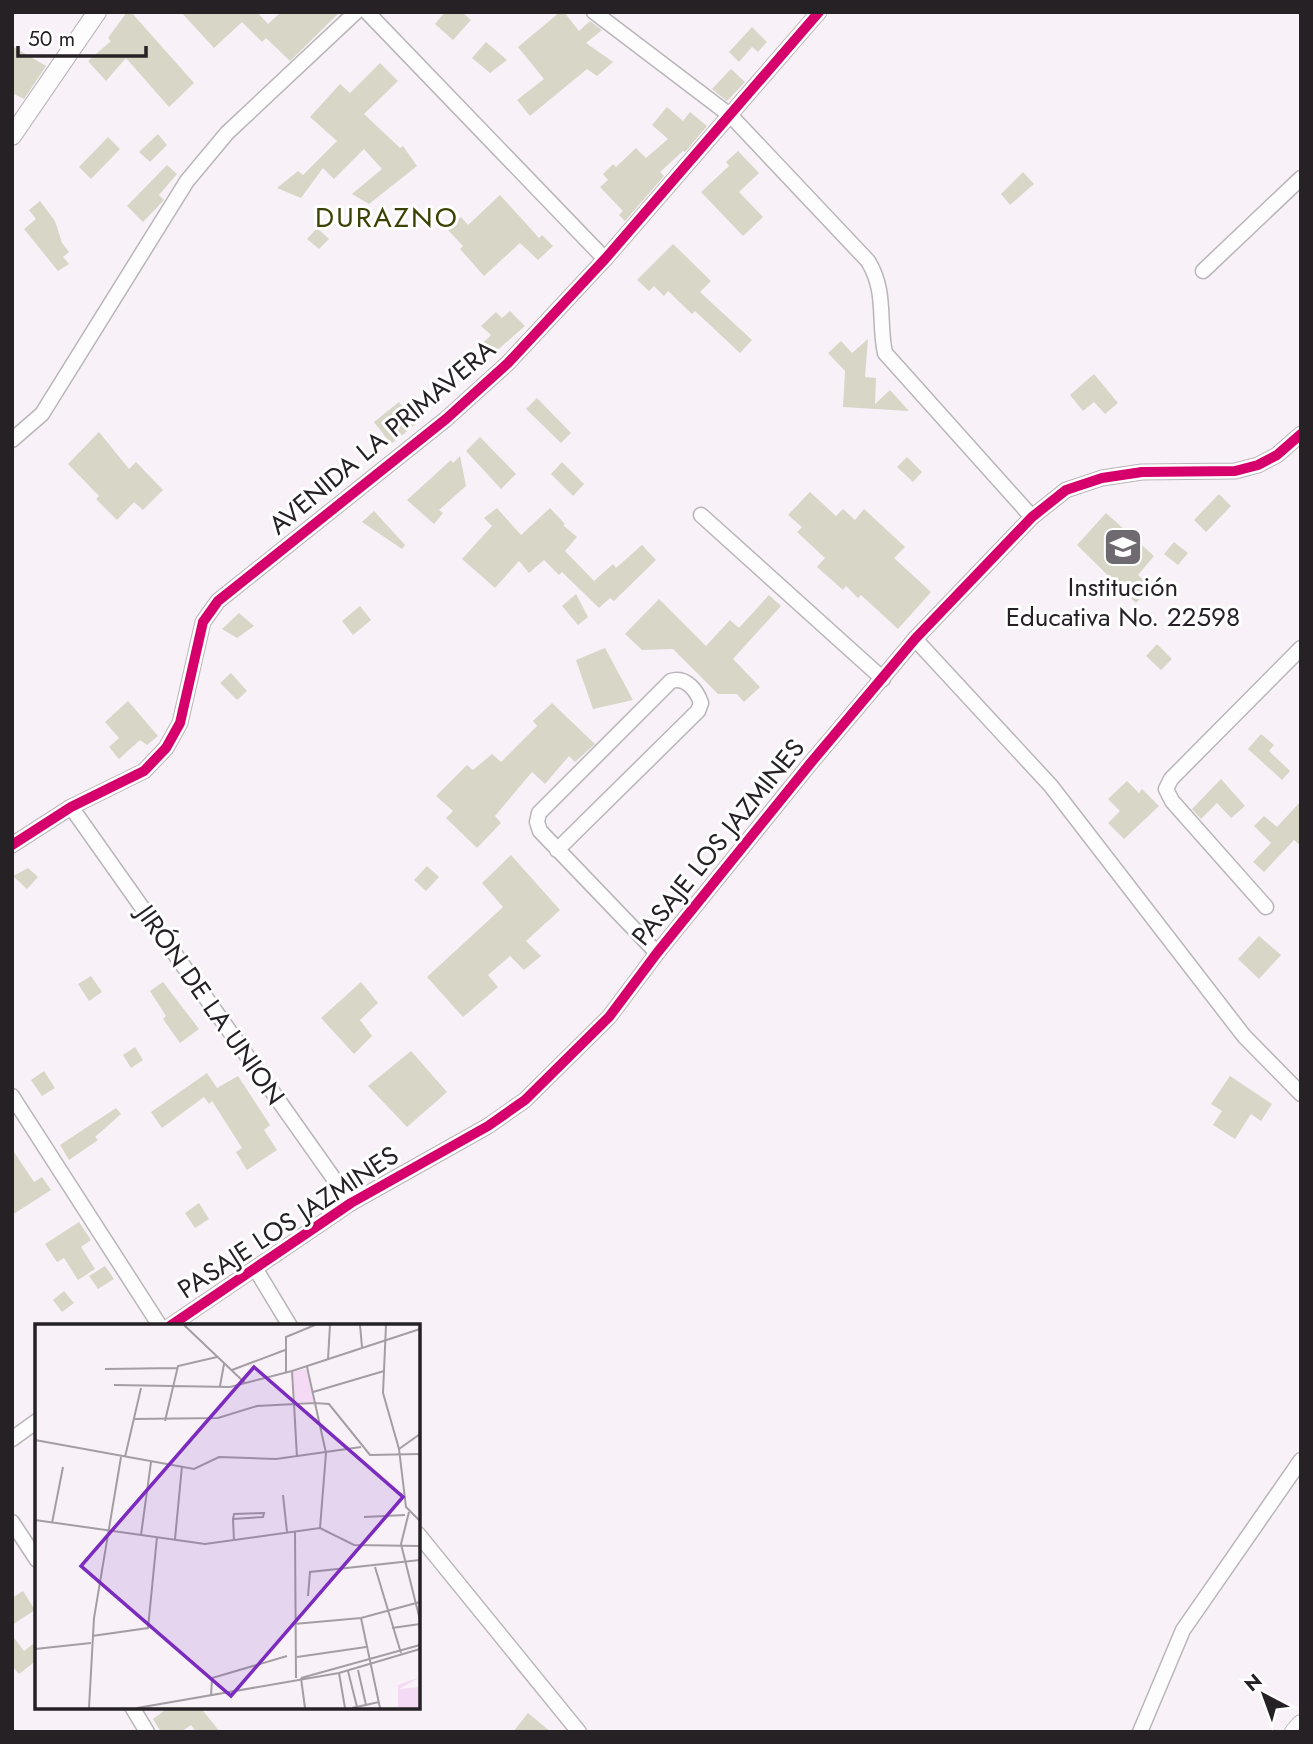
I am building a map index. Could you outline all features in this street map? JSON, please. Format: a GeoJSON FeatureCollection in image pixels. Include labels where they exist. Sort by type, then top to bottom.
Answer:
{"type":"FeatureCollection","features":[{"type":"Feature","properties":{"kind":"street"},"geometry":{"type":"LineString","coordinates":[[12,136],[19,117],[97,12]]}},
{"type":"Feature","properties":{"kind":"street"},"geometry":{"type":"LineString","coordinates":[[12,440],[42,414],[187,181],[228,134],[356,12]]}},
{"type":"Feature","properties":{"kind":"street"},"geometry":{"type":"LineString","coordinates":[[367,12],[605,259]]}},
{"type":"Feature","properties":{"kind":"street"},"geometry":{"type":"LineString","coordinates":[[594,12],[732,116],[868,261],[875,272],[879,288],[883,317],[881,336],[885,353],[1032,517]]}},
{"type":"Feature","properties":{"kind":"street","name":"AVENIDA LA PRIMAVERA"},"geometry":{"type":"LineString","coordinates":[[12,845],[71,807],[144,771],[166,748],[180,723],[203,622],[218,601],[446,419],[508,363],[732,116],[819,12]]}},
{"type":"Feature","properties":{"kind":"street"},"geometry":{"type":"LineString","coordinates":[[1203,271],[1301,178]]}},
{"type":"Feature","properties":{"kind":"street","name":"PASAJE LOS JAZMINES"},"geometry":{"type":"LineString","coordinates":[[173,1324],[351,1203],[488,1126],[525,1100],[609,1017],[657,953],[809,765],[915,639],[1032,517],[1066,489],[1102,478],[1142,472],[1235,471],[1258,465],[1277,455],[1301,434]]}},
{"type":"Feature","properties":{"kind":"street"},"geometry":{"type":"LineString","coordinates":[[701,515],[883,679]]}},
{"type":"Feature","properties":{"kind":"street"},"geometry":{"type":"LineString","coordinates":[[915,639],[1051,786],[1244,1036],[1301,1094]]}},
{"type":"Feature","properties":{"kind":"street"},"geometry":{"type":"LineString","coordinates":[[1266,906],[1172,801],[1166,789],[1171,779],[1301,648]]}},
{"type":"Feature","properties":{"kind":"street"},"geometry":{"type":"LineString","coordinates":[[557,850],[698,711],[701,703],[698,695],[684,681],[671,681],[539,813],[537,822],[540,831],[557,850],[657,953]]}},
{"type":"Feature","properties":{"kind":"street","name":"JIRÓN DE LA UNION"},"geometry":{"type":"LineString","coordinates":[[71,807],[351,1203]]}},
{"type":"Feature","properties":{"kind":"street"},"geometry":{"type":"LineString","coordinates":[[12,1096],[159,1324]]}},
{"type":"Feature","properties":{"kind":"street"},"geometry":{"type":"LineString","coordinates":[[255,1269],[289,1324]]}},
{"type":"Feature","properties":{"kind":"street"},"geometry":{"type":"LineString","coordinates":[[12,1439],[35,1422]]}},
{"type":"Feature","properties":{"kind":"street"},"geometry":{"type":"LineString","coordinates":[[1140,1732],[1183,1630],[1301,1460]]}},
{"type":"Feature","properties":{"kind":"street"},"geometry":{"type":"LineString","coordinates":[[12,1522],[35,1557]]}},
{"type":"Feature","properties":{"kind":"street"},"geometry":{"type":"LineString","coordinates":[[420,1536],[579,1732]]}},
{"type":"Feature","properties":{"kind":"street"},"geometry":{"type":"LineString","coordinates":[[133,1709],[147,1732]]}},
{"type":"Feature","properties":{"kind":"street"},"geometry":{"type":"LineString","coordinates":[[1294,1732],[1301,1724]]}},
{"type":"Feature","properties":{"kind":"building"},"geometry":{"type":"Polygon","coordinates":[[[127,12],[131,12],[194,83],[169,107],[126,58],[106,81],[88,61],[111,41],[108,38],[127,12]]]}},
{"type":"Feature","properties":{"kind":"building"},"geometry":{"type":"Polygon","coordinates":[[[181,12],[257,12],[268,24],[281,12],[340,12],[290,61],[266,38],[262,42],[242,22],[214,48],[181,12]]]}},
{"type":"Feature","properties":{"kind":"building"},"geometry":{"type":"Polygon","coordinates":[[[445,12],[462,12],[471,20],[453,40],[435,24],[445,12]]]}},
{"type":"Feature","properties":{"kind":"building"},"geometry":{"type":"Polygon","coordinates":[[[560,12],[564,12],[579,31],[590,21],[602,30],[586,43],[613,62],[597,76],[587,69],[530,116],[517,100],[544,79],[518,47],[560,12]]]}},
{"type":"Feature","properties":{"kind":"building"},"geometry":{"type":"Polygon","coordinates":[[[752,27],[767,42],[758,52],[752,47],[739,62],[729,52],[752,27]]]}},
{"type":"Feature","properties":{"kind":"building"},"geometry":{"type":"Polygon","coordinates":[[[486,42],[507,60],[490,73],[472,58],[486,42]]]}},
{"type":"Feature","properties":{"kind":"building"},"geometry":{"type":"Polygon","coordinates":[[[12,46],[46,66],[24,99],[12,93],[12,46]]]}},
{"type":"Feature","properties":{"kind":"building"},"geometry":{"type":"Polygon","coordinates":[[[380,63],[398,81],[364,114],[400,148],[403,146],[417,166],[369,204],[352,194],[382,169],[364,149],[334,179],[323,168],[301,198],[277,188],[298,171],[303,175],[337,141],[310,117],[340,84],[350,93],[380,63]]]}},
{"type":"Feature","properties":{"kind":"building"},"geometry":{"type":"Polygon","coordinates":[[[731,69],[745,82],[727,101],[712,89],[731,69]]]}},
{"type":"Feature","properties":{"kind":"building"},"geometry":{"type":"Polygon","coordinates":[[[667,107],[683,121],[690,112],[707,126],[685,152],[660,172],[664,176],[625,221],[619,215],[623,211],[600,187],[608,180],[603,174],[613,164],[616,167],[636,148],[646,158],[668,139],[652,125],[667,107]]]}},
{"type":"Feature","properties":{"kind":"building"},"geometry":{"type":"Polygon","coordinates":[[[158,134],[167,145],[150,162],[139,152],[158,134]]]}},
{"type":"Feature","properties":{"kind":"building"},"geometry":{"type":"Polygon","coordinates":[[[108,137],[120,149],[91,179],[79,167],[108,137]]]}},
{"type":"Feature","properties":{"kind":"building"},"geometry":{"type":"Polygon","coordinates":[[[738,151],[759,173],[739,192],[763,217],[743,236],[701,192],[729,166],[726,162],[738,151]]]}},
{"type":"Feature","properties":{"kind":"building"},"geometry":{"type":"Polygon","coordinates":[[[167,165],[177,174],[159,195],[164,200],[143,222],[127,206],[167,165]]]}},
{"type":"Feature","properties":{"kind":"building"},"geometry":{"type":"Polygon","coordinates":[[[1023,172],[1034,184],[1010,205],[1001,194],[1023,172]]]}},
{"type":"Feature","properties":{"kind":"building"},"geometry":{"type":"Polygon","coordinates":[[[500,195],[539,238],[542,235],[553,246],[538,260],[520,243],[484,276],[460,249],[463,246],[447,229],[461,217],[468,225],[500,195]]]}},
{"type":"Feature","properties":{"kind":"building"},"geometry":{"type":"Polygon","coordinates":[[[40,201],[55,221],[62,243],[69,252],[63,257],[69,264],[58,271],[24,229],[36,219],[29,210],[40,201]]]}},
{"type":"Feature","properties":{"kind":"building"},"geometry":{"type":"Polygon","coordinates":[[[317,228],[329,239],[319,249],[307,239],[317,228]]]}},
{"type":"Feature","properties":{"kind":"building"},"geometry":{"type":"Polygon","coordinates":[[[673,244],[711,281],[700,292],[752,340],[740,353],[695,311],[692,314],[668,291],[664,296],[654,286],[649,291],[637,280],[673,244]]]}},
{"type":"Feature","properties":{"kind":"building"},"geometry":{"type":"Polygon","coordinates":[[[510,311],[525,326],[494,353],[483,343],[491,335],[481,326],[496,312],[502,318],[510,311]]]}},
{"type":"Feature","properties":{"kind":"building"},"geometry":{"type":"Polygon","coordinates":[[[868,339],[865,377],[876,378],[875,404],[890,390],[909,411],[843,407],[845,371],[828,353],[841,341],[852,353],[868,339]]]}},
{"type":"Feature","properties":{"kind":"building"},"geometry":{"type":"Polygon","coordinates":[[[1094,374],[1118,403],[1105,414],[1094,402],[1083,411],[1070,395],[1094,374]]]}},
{"type":"Feature","properties":{"kind":"building"},"geometry":{"type":"Polygon","coordinates":[[[537,398],[571,433],[561,443],[526,409],[537,398]]]}},
{"type":"Feature","properties":{"kind":"building"},"geometry":{"type":"Polygon","coordinates":[[[399,402],[416,424],[391,444],[374,422],[399,402]]]}},
{"type":"Feature","properties":{"kind":"building"},"geometry":{"type":"Polygon","coordinates":[[[99,432],[129,469],[136,462],[163,490],[143,510],[134,502],[117,520],[96,499],[99,496],[68,464],[99,432]]]}},
{"type":"Feature","properties":{"kind":"building"},"geometry":{"type":"Polygon","coordinates":[[[480,437],[516,474],[501,489],[466,451],[480,437]]]}},
{"type":"Feature","properties":{"kind":"building"},"geometry":{"type":"Polygon","coordinates":[[[460,456],[466,486],[439,510],[443,513],[434,524],[407,500],[451,460],[453,463],[460,456]]]}},
{"type":"Feature","properties":{"kind":"building"},"geometry":{"type":"Polygon","coordinates":[[[907,457],[922,472],[913,482],[897,467],[907,457]]]}},
{"type":"Feature","properties":{"kind":"building"},"geometry":{"type":"Polygon","coordinates":[[[562,462],[584,484],[573,496],[551,474],[562,462]]]}},
{"type":"Feature","properties":{"kind":"building"},"geometry":{"type":"Polygon","coordinates":[[[810,492],[836,516],[843,509],[855,520],[864,509],[905,547],[894,558],[931,592],[898,629],[861,595],[858,598],[846,586],[843,590],[817,567],[825,558],[797,532],[802,527],[788,515],[810,492]]]}},
{"type":"Feature","properties":{"kind":"building"},"geometry":{"type":"Polygon","coordinates":[[[1219,494],[1231,506],[1206,532],[1194,520],[1219,494]]]}},
{"type":"Feature","properties":{"kind":"building"},"geometry":{"type":"Polygon","coordinates":[[[497,508],[521,535],[550,508],[577,537],[565,551],[594,581],[613,564],[616,568],[642,545],[656,560],[614,601],[610,598],[599,608],[562,572],[559,575],[544,560],[529,573],[519,561],[495,588],[462,559],[492,526],[484,518],[497,508]]]}},
{"type":"Feature","properties":{"kind":"building"},"geometry":{"type":"Polygon","coordinates":[[[374,511],[405,545],[402,549],[362,522],[374,511]]]}},
{"type":"Feature","properties":{"kind":"building"},"geometry":{"type":"Polygon","coordinates":[[[1106,513],[1154,556],[1138,575],[1151,587],[1136,603],[1077,545],[1106,513]]]}},
{"type":"Feature","properties":{"kind":"building"},"geometry":{"type":"Polygon","coordinates":[[[1174,542],[1188,553],[1178,565],[1164,554],[1174,542]]]}},
{"type":"Feature","properties":{"kind":"building"},"geometry":{"type":"Polygon","coordinates":[[[576,594],[588,617],[578,625],[562,606],[576,594]]]}},
{"type":"Feature","properties":{"kind":"building"},"geometry":{"type":"Polygon","coordinates":[[[769,595],[781,606],[733,659],[760,687],[744,702],[737,694],[718,694],[673,649],[642,650],[625,634],[659,599],[706,646],[730,620],[739,628],[769,595]]]}},
{"type":"Feature","properties":{"kind":"building"},"geometry":{"type":"Polygon","coordinates":[[[360,606],[371,620],[353,635],[342,621],[360,606]]]}},
{"type":"Feature","properties":{"kind":"building"},"geometry":{"type":"Polygon","coordinates":[[[239,613],[254,626],[237,638],[222,629],[239,613]]]}},
{"type":"Feature","properties":{"kind":"building"},"geometry":{"type":"Polygon","coordinates":[[[1157,644],[1172,659],[1161,670],[1146,656],[1157,644]]]}},
{"type":"Feature","properties":{"kind":"building"},"geometry":{"type":"Polygon","coordinates":[[[605,648],[633,700],[593,709],[576,660],[605,648]]]}},
{"type":"Feature","properties":{"kind":"building"},"geometry":{"type":"Polygon","coordinates":[[[231,673],[247,691],[237,700],[220,683],[231,673]]]}},
{"type":"Feature","properties":{"kind":"building"},"geometry":{"type":"Polygon","coordinates":[[[128,701],[158,736],[147,745],[140,740],[119,759],[109,747],[119,738],[105,722],[128,701]]]}},
{"type":"Feature","properties":{"kind":"building"},"geometry":{"type":"Polygon","coordinates":[[[552,703],[595,744],[575,762],[569,756],[545,784],[532,772],[495,816],[501,823],[477,848],[446,818],[453,811],[436,796],[467,765],[473,770],[492,754],[501,762],[537,726],[533,721],[552,703]]]}},
{"type":"Feature","properties":{"kind":"building"},"geometry":{"type":"Polygon","coordinates":[[[1261,734],[1274,745],[1269,751],[1290,771],[1282,780],[1248,749],[1261,734]]]}},
{"type":"Feature","properties":{"kind":"building"},"geometry":{"type":"Polygon","coordinates":[[[1221,779],[1245,806],[1231,818],[1217,803],[1201,819],[1192,809],[1221,779]]]}},
{"type":"Feature","properties":{"kind":"building"},"geometry":{"type":"Polygon","coordinates":[[[1127,781],[1139,793],[1142,789],[1159,806],[1124,839],[1108,823],[1120,811],[1108,799],[1127,781]]]}},
{"type":"Feature","properties":{"kind":"building"},"geometry":{"type":"Polygon","coordinates":[[[1301,801],[1301,846],[1294,840],[1264,872],[1253,862],[1271,843],[1254,826],[1264,816],[1277,827],[1301,801]]]}},
{"type":"Feature","properties":{"kind":"building"},"geometry":{"type":"Polygon","coordinates":[[[511,855],[560,910],[526,941],[541,956],[524,970],[510,956],[488,975],[498,987],[463,1017],[427,977],[503,907],[482,883],[511,855]]]}},
{"type":"Feature","properties":{"kind":"building"},"geometry":{"type":"Polygon","coordinates":[[[427,866],[439,877],[426,891],[414,880],[427,866]]]}},
{"type":"Feature","properties":{"kind":"building"},"geometry":{"type":"Polygon","coordinates":[[[28,868],[38,877],[27,889],[13,876],[28,868]]]}},
{"type":"Feature","properties":{"kind":"building"},"geometry":{"type":"Polygon","coordinates":[[[1259,936],[1281,955],[1259,979],[1238,959],[1259,936]]]}},
{"type":"Feature","properties":{"kind":"building"},"geometry":{"type":"Polygon","coordinates":[[[91,976],[102,992],[89,1001],[78,984],[91,976]]]}},
{"type":"Feature","properties":{"kind":"building"},"geometry":{"type":"Polygon","coordinates":[[[163,982],[199,1029],[180,1043],[163,1019],[166,1016],[150,991],[163,982]]]}},
{"type":"Feature","properties":{"kind":"building"},"geometry":{"type":"Polygon","coordinates":[[[361,982],[378,1003],[360,1020],[372,1036],[354,1054],[321,1018],[361,982]]]}},
{"type":"Feature","properties":{"kind":"building"},"geometry":{"type":"Polygon","coordinates":[[[135,1047],[143,1060],[131,1068],[123,1055],[135,1047]]]}},
{"type":"Feature","properties":{"kind":"building"},"geometry":{"type":"Polygon","coordinates":[[[411,1051],[447,1092],[407,1127],[368,1086],[411,1051]]]}},
{"type":"Feature","properties":{"kind":"building"},"geometry":{"type":"Polygon","coordinates":[[[44,1071],[55,1088],[42,1096],[31,1080],[44,1071]]]}},
{"type":"Feature","properties":{"kind":"building"},"geometry":{"type":"Polygon","coordinates":[[[207,1073],[217,1088],[238,1076],[270,1125],[264,1130],[277,1150],[247,1170],[236,1152],[242,1148],[212,1101],[209,1104],[204,1097],[162,1128],[151,1112],[207,1073]]]}},
{"type":"Feature","properties":{"kind":"building"},"geometry":{"type":"Polygon","coordinates":[[[1230,1076],[1272,1104],[1261,1121],[1251,1114],[1235,1139],[1213,1125],[1222,1111],[1211,1104],[1230,1076]]]}},
{"type":"Feature","properties":{"kind":"building"},"geometry":{"type":"Polygon","coordinates":[[[116,1108],[121,1114],[95,1137],[98,1140],[69,1160],[60,1145],[116,1108]]]}},
{"type":"Feature","properties":{"kind":"building"},"geometry":{"type":"Polygon","coordinates":[[[12,1149],[34,1182],[42,1177],[51,1190],[12,1215],[12,1149]]]}},
{"type":"Feature","properties":{"kind":"building"},"geometry":{"type":"Polygon","coordinates":[[[199,1203],[209,1219],[195,1228],[185,1213],[199,1203]]]}},
{"type":"Feature","properties":{"kind":"building"},"geometry":{"type":"Polygon","coordinates":[[[79,1222],[91,1240],[81,1247],[95,1269],[78,1280],[64,1258],[57,1262],[45,1244],[79,1222]]]}},
{"type":"Feature","properties":{"kind":"building"},"geometry":{"type":"Polygon","coordinates":[[[105,1266],[114,1279],[98,1289],[89,1276],[105,1266]]]}},
{"type":"Feature","properties":{"kind":"building"},"geometry":{"type":"Polygon","coordinates":[[[64,1291],[74,1303],[62,1312],[53,1300],[64,1291]]]}},
{"type":"Feature","properties":{"kind":"building"},"geometry":{"type":"Polygon","coordinates":[[[23,1591],[35,1610],[12,1625],[12,1598],[23,1591]]]}},
{"type":"Feature","properties":{"kind":"building"},"geometry":{"type":"Polygon","coordinates":[[[12,1635],[24,1651],[35,1643],[35,1662],[19,1674],[12,1666],[12,1635]]]}},
{"type":"Feature","properties":{"kind":"building"},"geometry":{"type":"Polygon","coordinates":[[[166,1709],[202,1709],[220,1732],[196,1732],[191,1725],[181,1732],[161,1732],[153,1719],[166,1709]]]}},
{"type":"Feature","properties":{"kind":"building"},"geometry":{"type":"Polygon","coordinates":[[[528,1713],[551,1732],[513,1732],[528,1713]]]}},
{"type":"Feature","properties":{"kind":"cycle path"},"geometry":{"type":"LineString","coordinates":[[12,845],[71,807],[144,771],[166,748],[180,723],[203,622],[218,601],[446,419],[508,363],[605,259],[819,12]]}},
{"type":"Feature","properties":{"kind":"cycle path"},"geometry":{"type":"LineString","coordinates":[[173,1324],[351,1203],[488,1126],[525,1100],[609,1017],[657,953],[809,765],[915,639],[1032,517],[1066,490],[1102,478],[1142,472],[1235,471],[1258,465],[1277,455],[1301,434]]}},
{"type":"Feature","properties":{"kind":"place","name":"Institución Educativa No. 22598"},"geometry":{"type":"Point","coordinates":[1123,547]}},
{"type":"Feature","properties":{"kind":"district","name":"DURAZNO"},"geometry":{"type":"Point","coordinates":[387,217]}}]}
